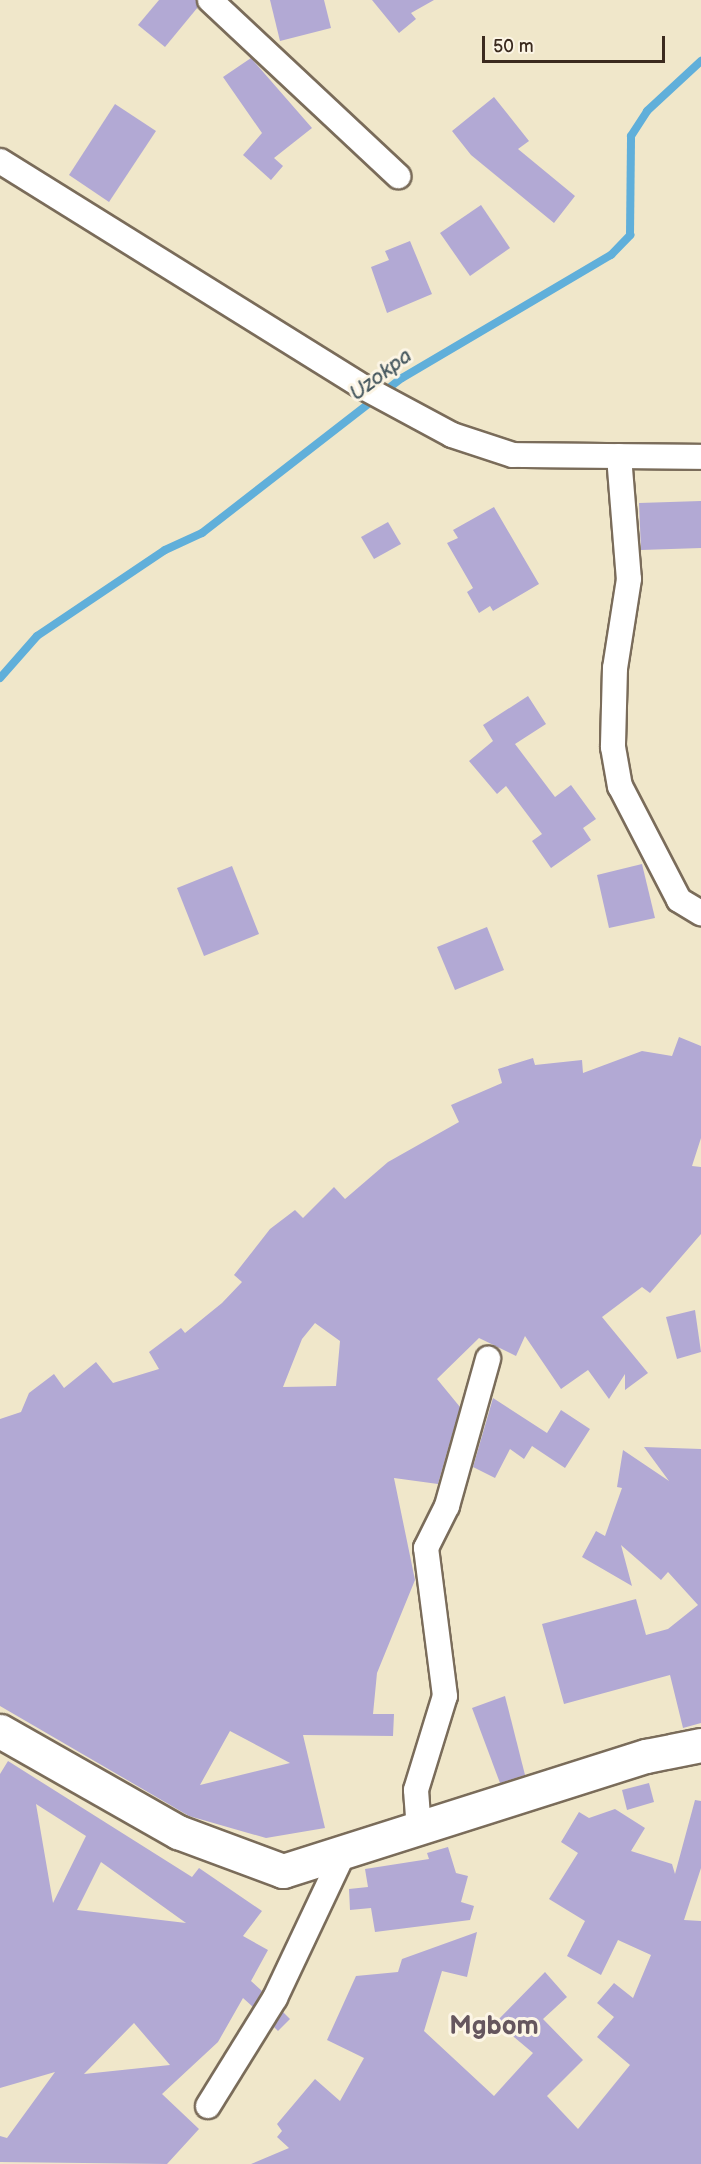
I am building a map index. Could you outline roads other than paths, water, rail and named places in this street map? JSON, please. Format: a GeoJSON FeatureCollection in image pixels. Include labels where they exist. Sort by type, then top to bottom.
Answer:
{"type":"FeatureCollection","features":[{"type":"Feature","properties":{"kind":"main road"},"geometry":{"type":"LineString","coordinates":[[0,1731],[178,1832],[247,1861],[283,1871],[419,1830],[646,1756],[701,1745]]}},
{"type":"Feature","properties":{"kind":"street"},"geometry":{"type":"LineString","coordinates":[[210,0],[398,177]]}},
{"type":"Feature","properties":{"kind":"street"},"geometry":{"type":"LineString","coordinates":[[0,161],[363,387],[452,435],[513,455],[701,457]]}},
{"type":"Feature","properties":{"kind":"street"},"geometry":{"type":"LineString","coordinates":[[619,456],[629,579],[615,668],[613,747],[620,786],[678,900],[701,913]]}},
{"type":"Feature","properties":{"kind":"street"},"geometry":{"type":"LineString","coordinates":[[419,1830],[416,1790],[446,1696],[426,1548],[447,1506],[488,1359]]}},
{"type":"Feature","properties":{"kind":"street"},"geometry":{"type":"LineString","coordinates":[[208,2106],[275,1998],[343,1854]]}},
{"type":"Feature","properties":{"kind":"waterway","name":"Uzokpa"},"geometry":{"type":"LineString","coordinates":[[0,678],[37,636],[165,550],[202,533],[402,378],[611,255],[630,235],[631,136],[647,111],[701,61]]}},
{"type":"Feature","properties":{"kind":"district","name":"Mgbom"},"geometry":{"type":"Point","coordinates":[494,2027]}}]}
